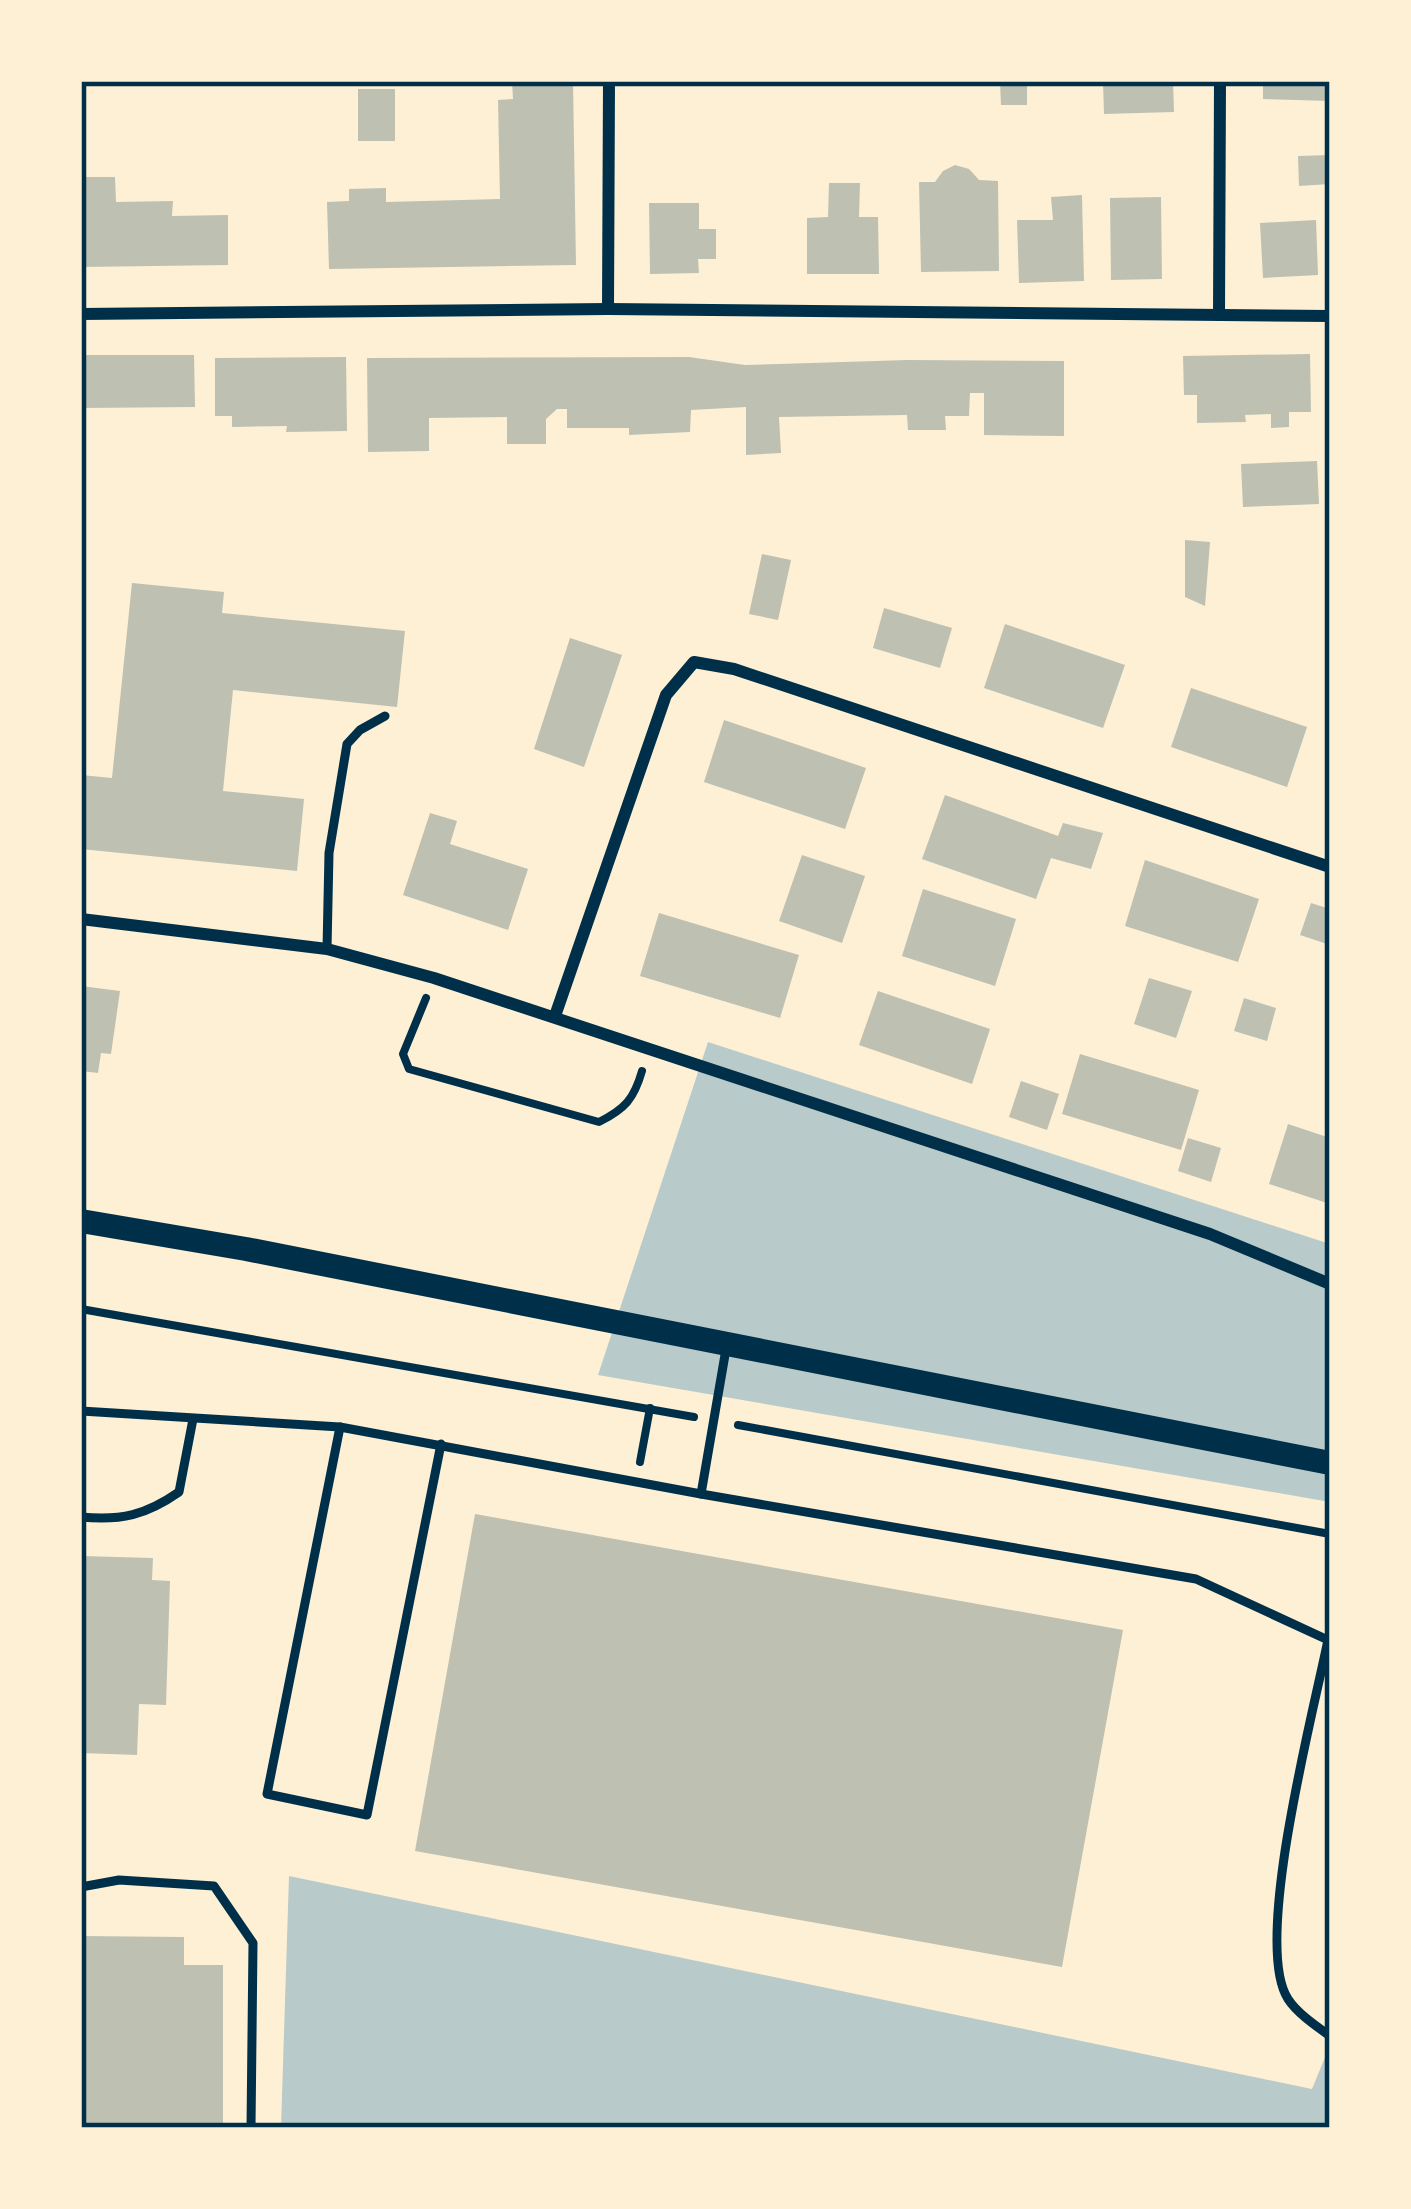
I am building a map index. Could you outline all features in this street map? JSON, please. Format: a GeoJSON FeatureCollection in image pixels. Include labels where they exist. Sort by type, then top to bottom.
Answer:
{"type":"FeatureCollection","features":[{"type":"Feature","properties":{"kind":"main road"},"geometry":{"type":"LineString","coordinates":[[81,1221],[246,1249],[1330,1463]]}},
{"type":"Feature","properties":{"kind":"street"},"geometry":{"type":"LineString","coordinates":[[608,309],[609,81]]}},
{"type":"Feature","properties":{"kind":"street"},"geometry":{"type":"LineString","coordinates":[[1219,316],[1220,81]]}},
{"type":"Feature","properties":{"kind":"street"},"geometry":{"type":"LineString","coordinates":[[81,314],[608,309],[1330,316]]}},
{"type":"Feature","properties":{"kind":"street"},"geometry":{"type":"LineString","coordinates":[[555,1016],[666,695],[694,662],[734,669],[1330,867]]}},
{"type":"Feature","properties":{"kind":"street"},"geometry":{"type":"LineString","coordinates":[[81,920],[328,949],[434,977],[1210,1234],[1330,1284]]}},
{"type":"Feature","properties":{"kind":"lane"},"geometry":{"type":"LineString","coordinates":[[328,949],[329,853],[347,744],[385,716]]}},
{"type":"Feature","properties":{"kind":"lane"},"geometry":{"type":"LineString","coordinates":[[701,1494],[726,1343]]}},
{"type":"Feature","properties":{"kind":"lane"},"geometry":{"type":"LineString","coordinates":[[81,1411],[340,1427],[1196,1579],[1328,1640],[1282,1879],[1275,1948],[1288,1999],[1330,2036]]}},
{"type":"Feature","properties":{"kind":"lane"},"geometry":{"type":"LineString","coordinates":[[81,1517],[117,1520],[150,1512],[179,1492],[193,1419]]}},
{"type":"Feature","properties":{"kind":"lane"},"geometry":{"type":"LineString","coordinates":[[340,1427],[267,1794],[367,1815],[440,1444]]}},
{"type":"Feature","properties":{"kind":"lane"},"geometry":{"type":"LineString","coordinates":[[81,1887],[118,1880],[214,1886],[254,1943],[250,2128]]}},
{"type":"Feature","properties":{"kind":"path"},"geometry":{"type":"LineString","coordinates":[[434,977],[404,1054],[410,1069],[599,1121],[635,1097],[649,1046]]}},
{"type":"Feature","properties":{"kind":"path"},"geometry":{"type":"LineString","coordinates":[[637,1481],[650,1408]]}},
{"type":"Feature","properties":{"kind":"shaded area"},"geometry":{"type":"Polygon","coordinates":[[[708,1042],[1330,1244],[1330,1502],[598,1375],[708,1042]]]}},
{"type":"Feature","properties":{"kind":"shaded area"},"geometry":{"type":"Polygon","coordinates":[[[289,1876],[1312,2089],[1330,2045],[1330,2128],[281,2128],[289,1876]]]}},
{"type":"Feature","properties":{"kind":"building"},"geometry":{"type":"Polygon","coordinates":[[[512,81],[573,81],[576,265],[329,269],[327,202],[349,201],[349,189],[386,188],[386,202],[500,199],[498,100],[513,99],[512,81]]]}},
{"type":"Feature","properties":{"kind":"building"},"geometry":{"type":"Polygon","coordinates":[[[1000,81],[1027,81],[1027,105],[1001,105],[1000,81]]]}},
{"type":"Feature","properties":{"kind":"building"},"geometry":{"type":"Polygon","coordinates":[[[1103,81],[1173,81],[1174,112],[1104,114],[1103,81]]]}},
{"type":"Feature","properties":{"kind":"building"},"geometry":{"type":"Polygon","coordinates":[[[1263,81],[1330,81],[1330,101],[1263,99],[1263,81]]]}},
{"type":"Feature","properties":{"kind":"building"},"geometry":{"type":"Polygon","coordinates":[[[358,89],[395,89],[395,141],[358,141],[358,89]]]}},
{"type":"Feature","properties":{"kind":"building"},"geometry":{"type":"Polygon","coordinates":[[[1330,155],[1330,184],[1299,186],[1298,156],[1330,155]]]}},
{"type":"Feature","properties":{"kind":"building"},"geometry":{"type":"Polygon","coordinates":[[[955,165],[969,169],[979,180],[998,181],[999,271],[921,272],[919,182],[935,182],[955,165]]]}},
{"type":"Feature","properties":{"kind":"building"},"geometry":{"type":"Polygon","coordinates":[[[81,177],[115,177],[116,202],[173,201],[172,216],[228,215],[228,265],[81,267],[81,177]]]}},
{"type":"Feature","properties":{"kind":"building"},"geometry":{"type":"Polygon","coordinates":[[[829,183],[860,183],[859,217],[878,217],[879,274],[807,274],[807,218],[828,217],[829,183]]]}},
{"type":"Feature","properties":{"kind":"building"},"geometry":{"type":"Polygon","coordinates":[[[1082,195],[1084,281],[1019,283],[1017,220],[1053,220],[1051,197],[1082,195]]]}},
{"type":"Feature","properties":{"kind":"building"},"geometry":{"type":"Polygon","coordinates":[[[1161,197],[1162,279],[1111,280],[1110,198],[1161,197]]]}},
{"type":"Feature","properties":{"kind":"building"},"geometry":{"type":"Polygon","coordinates":[[[649,203],[699,203],[699,229],[716,229],[716,259],[698,259],[699,273],[650,274],[649,203]]]}},
{"type":"Feature","properties":{"kind":"building"},"geometry":{"type":"Polygon","coordinates":[[[1316,220],[1318,275],[1263,278],[1260,223],[1316,220]]]}},
{"type":"Feature","properties":{"kind":"building"},"geometry":{"type":"Polygon","coordinates":[[[1310,354],[1311,412],[1289,412],[1289,427],[1271,428],[1271,414],[1245,415],[1246,422],[1197,423],[1197,395],[1184,395],[1183,356],[1310,354]]]}},
{"type":"Feature","properties":{"kind":"building"},"geometry":{"type":"Polygon","coordinates":[[[81,355],[194,355],[195,407],[81,408],[81,355]]]}},
{"type":"Feature","properties":{"kind":"building"},"geometry":{"type":"Polygon","coordinates":[[[346,357],[347,431],[232,427],[232,416],[215,416],[215,358],[346,357]]]}},
{"type":"Feature","properties":{"kind":"building"},"geometry":{"type":"Polygon","coordinates":[[[689,357],[745,365],[1064,361],[1064,436],[984,435],[984,393],[970,393],[969,416],[945,416],[946,430],[908,430],[907,415],[779,417],[781,453],[746,455],[746,407],[691,410],[690,432],[629,435],[629,428],[567,428],[567,409],[557,409],[546,419],[546,444],[507,444],[507,417],[429,418],[429,451],[368,452],[367,358],[689,357]]]}},
{"type":"Feature","properties":{"kind":"building"},"geometry":{"type":"Polygon","coordinates":[[[1317,461],[1319,504],[1243,507],[1241,464],[1317,461]]]}},
{"type":"Feature","properties":{"kind":"building"},"geometry":{"type":"Polygon","coordinates":[[[1185,540],[1210,542],[1205,606],[1185,597],[1185,540]]]}},
{"type":"Feature","properties":{"kind":"building"},"geometry":{"type":"Polygon","coordinates":[[[762,554],[791,560],[778,620],[749,614],[762,554]]]}},
{"type":"Feature","properties":{"kind":"building"},"geometry":{"type":"Polygon","coordinates":[[[132,583],[224,592],[222,613],[405,631],[397,707],[233,690],[223,791],[304,799],[297,871],[81,849],[81,775],[112,778],[132,583]]]}},
{"type":"Feature","properties":{"kind":"building"},"geometry":{"type":"Polygon","coordinates":[[[884,608],[952,628],[940,668],[873,648],[884,608]]]}},
{"type":"Feature","properties":{"kind":"building"},"geometry":{"type":"Polygon","coordinates":[[[1005,624],[1125,665],[1103,728],[984,688],[1005,624]]]}},
{"type":"Feature","properties":{"kind":"building"},"geometry":{"type":"Polygon","coordinates":[[[570,638],[622,655],[584,767],[534,749],[570,638]]]}},
{"type":"Feature","properties":{"kind":"building"},"geometry":{"type":"Polygon","coordinates":[[[1191,688],[1307,727],[1287,787],[1171,747],[1191,688]]]}},
{"type":"Feature","properties":{"kind":"building"},"geometry":{"type":"Polygon","coordinates":[[[724,720],[866,768],[845,829],[704,782],[724,720]]]}},
{"type":"Feature","properties":{"kind":"building"},"geometry":{"type":"Polygon","coordinates":[[[945,795],[1058,836],[1063,823],[1103,833],[1091,869],[1051,858],[1036,899],[922,859],[945,795]]]}},
{"type":"Feature","properties":{"kind":"building"},"geometry":{"type":"Polygon","coordinates":[[[430,813],[457,821],[450,844],[528,869],[508,930],[403,895],[430,813]]]}},
{"type":"Feature","properties":{"kind":"building"},"geometry":{"type":"Polygon","coordinates":[[[802,855],[865,876],[842,943],[779,921],[802,855]]]}},
{"type":"Feature","properties":{"kind":"building"},"geometry":{"type":"Polygon","coordinates":[[[1145,860],[1259,899],[1238,962],[1125,926],[1145,860]]]}},
{"type":"Feature","properties":{"kind":"building"},"geometry":{"type":"Polygon","coordinates":[[[923,889],[1016,919],[995,986],[902,956],[923,889]]]}},
{"type":"Feature","properties":{"kind":"building"},"geometry":{"type":"Polygon","coordinates":[[[1311,903],[1330,909],[1330,945],[1300,935],[1311,903]]]}},
{"type":"Feature","properties":{"kind":"building"},"geometry":{"type":"Polygon","coordinates":[[[659,913],[799,955],[780,1018],[640,976],[659,913]]]}},
{"type":"Feature","properties":{"kind":"building"},"geometry":{"type":"Polygon","coordinates":[[[1149,978],[1192,991],[1176,1038],[1134,1024],[1149,978]]]}},
{"type":"Feature","properties":{"kind":"building"},"geometry":{"type":"Polygon","coordinates":[[[81,986],[120,991],[111,1054],[101,1053],[98,1073],[81,1071],[81,986]]]}},
{"type":"Feature","properties":{"kind":"building"},"geometry":{"type":"Polygon","coordinates":[[[878,991],[990,1029],[972,1084],[859,1045],[878,991]]]}},
{"type":"Feature","properties":{"kind":"building"},"geometry":{"type":"Polygon","coordinates":[[[1244,998],[1276,1008],[1267,1041],[1234,1031],[1244,998]]]}},
{"type":"Feature","properties":{"kind":"building"},"geometry":{"type":"Polygon","coordinates":[[[1080,1054],[1199,1090],[1181,1150],[1062,1114],[1080,1054]]]}},
{"type":"Feature","properties":{"kind":"building"},"geometry":{"type":"Polygon","coordinates":[[[1021,1081],[1059,1094],[1047,1130],[1009,1117],[1021,1081]]]}},
{"type":"Feature","properties":{"kind":"building"},"geometry":{"type":"Polygon","coordinates":[[[1288,1124],[1330,1138],[1330,1204],[1269,1184],[1288,1124]]]}},
{"type":"Feature","properties":{"kind":"building"},"geometry":{"type":"Polygon","coordinates":[[[1188,1138],[1221,1148],[1211,1182],[1178,1171],[1188,1138]]]}},
{"type":"Feature","properties":{"kind":"building"},"geometry":{"type":"Polygon","coordinates":[[[475,1514],[1123,1630],[1062,1967],[415,1851],[475,1514]]]}},
{"type":"Feature","properties":{"kind":"building"},"geometry":{"type":"Polygon","coordinates":[[[81,1556],[153,1558],[152,1580],[170,1581],[166,1705],[139,1704],[137,1755],[81,1753],[81,1556]]]}},
{"type":"Feature","properties":{"kind":"building"},"geometry":{"type":"Polygon","coordinates":[[[81,1936],[184,1937],[184,1965],[223,1965],[223,2128],[81,2128],[81,1936]]]}}]}
